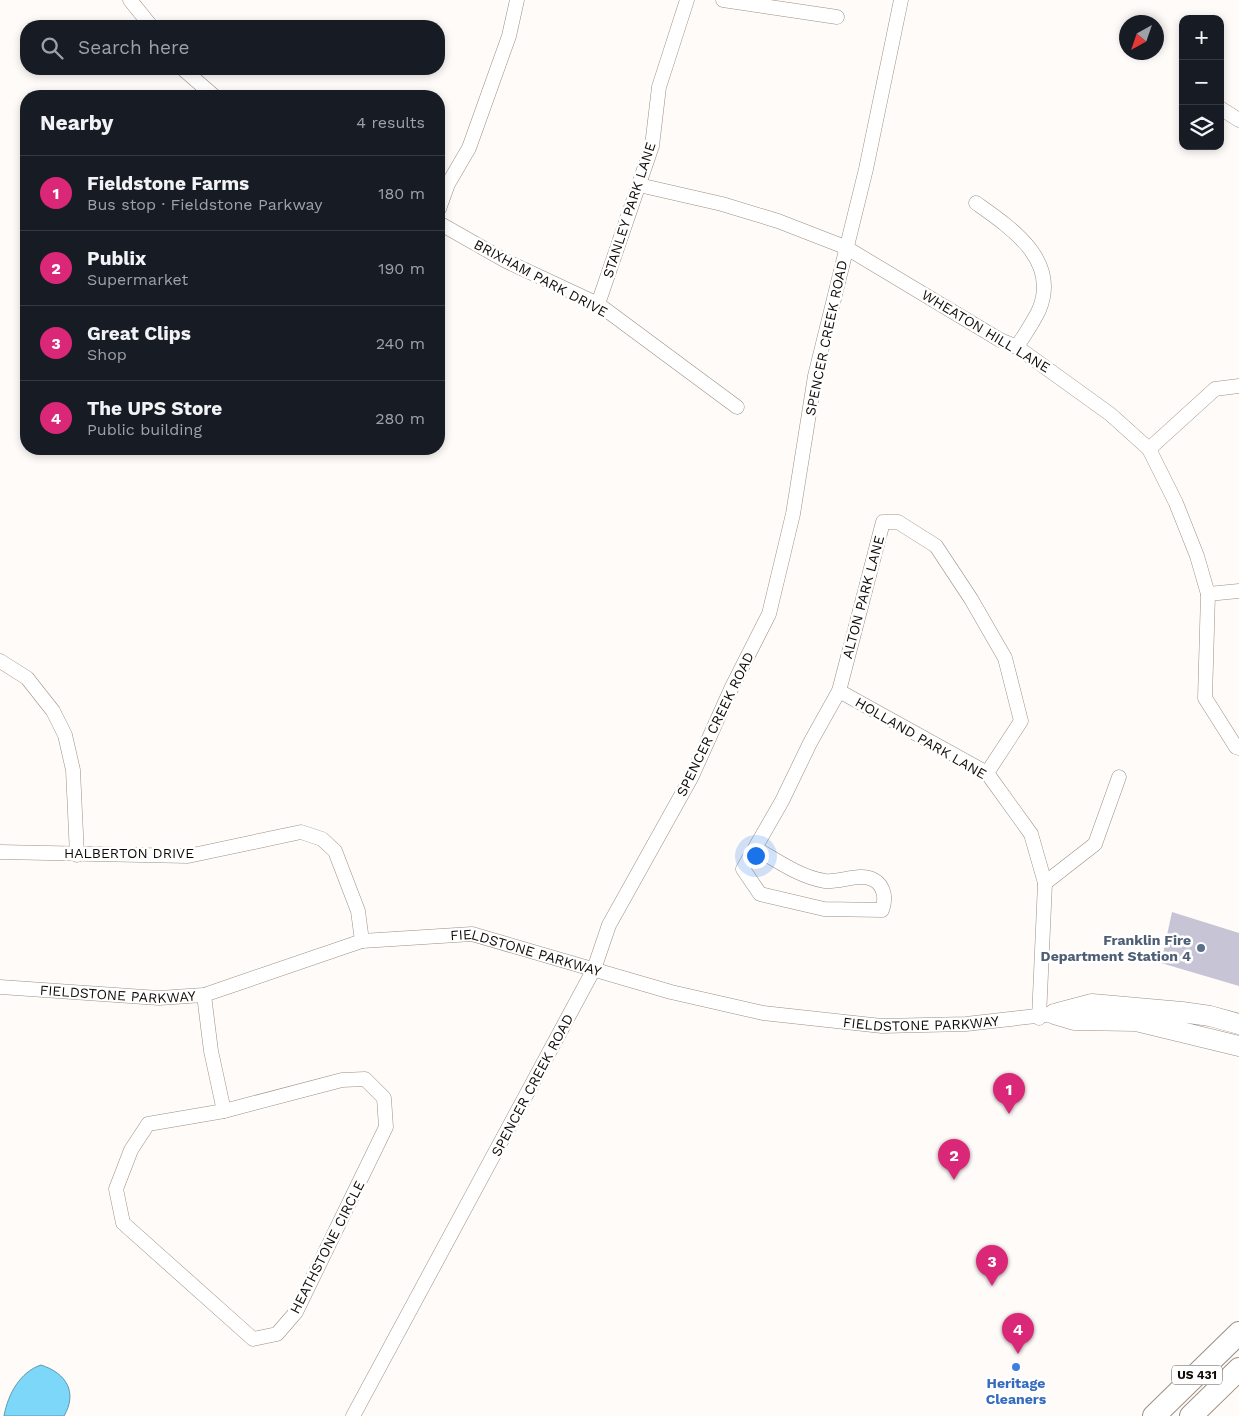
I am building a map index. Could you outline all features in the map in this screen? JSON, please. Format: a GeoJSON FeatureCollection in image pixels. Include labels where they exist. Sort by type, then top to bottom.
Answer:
{"type":"FeatureCollection","features":[{"type":"Feature","properties":{"kind":"main road","name":"US 431"},"geometry":{"type":"LineString","coordinates":[[1154,1416],[1239,1333]]}},
{"type":"Feature","properties":{"kind":"main road","name":"US 431"},"geometry":{"type":"LineString","coordinates":[[1191,1416],[1239,1369]]}},
{"type":"Feature","properties":{"kind":"street"},"geometry":{"type":"LineString","coordinates":[[130,0],[147,20]]}},
{"type":"Feature","properties":{"kind":"street"},"geometry":{"type":"LineString","coordinates":[[445,192],[468,148],[509,36],[517,0]]}},
{"type":"Feature","properties":{"kind":"street","name":"STANLEY PARK LANE"},"geometry":{"type":"LineString","coordinates":[[598,304],[652,146],[659,87],[687,0]]}},
{"type":"Feature","properties":{"kind":"street"},"geometry":{"type":"LineString","coordinates":[[723,0],[837,17]]}},
{"type":"Feature","properties":{"kind":"street","name":"SPENCER CREEK ROAD"},"geometry":{"type":"LineString","coordinates":[[353,1416],[594,970],[609,925],[692,776],[731,689],[769,614],[793,514],[815,376],[845,247],[866,169],[901,0]]}},
{"type":"Feature","properties":{"kind":"street"},"geometry":{"type":"LineString","coordinates":[[190,75],[207,90]]}},
{"type":"Feature","properties":{"kind":"street"},"geometry":{"type":"LineString","coordinates":[[1224,111],[1239,120]]}},
{"type":"Feature","properties":{"kind":"street","name":"WHEATON HILL LANE"},"geometry":{"type":"LineString","coordinates":[[639,185],[722,204],[778,221],[845,247],[1000,340],[1017,347],[1110,414],[1149,449],[1176,502],[1197,556],[1208,594],[1205,698],[1236,747],[1239,748]]}},
{"type":"Feature","properties":{"kind":"street"},"geometry":{"type":"LineString","coordinates":[[976,203],[1011,228],[1036,256],[1044,282],[1039,309],[1017,347]]}},
{"type":"Feature","properties":{"kind":"street","name":"BRIXHAM PARK DRIVE"},"geometry":{"type":"LineString","coordinates":[[445,226],[506,261],[598,304],[737,407]]}},
{"type":"Feature","properties":{"kind":"street"},"geometry":{"type":"LineString","coordinates":[[1149,449],[1215,389],[1239,386]]}},
{"type":"Feature","properties":{"kind":"street","name":"ALTON PARK LANE"},"geometry":{"type":"LineString","coordinates":[[755,848],[814,878],[835,882],[868,877],[876,881],[882,890],[886,901],[882,910],[824,909],[760,894],[743,869],[839,690],[883,522],[898,522],[936,546],[971,599],[1005,658],[1021,721],[987,773]]}},
{"type":"Feature","properties":{"kind":"street"},"geometry":{"type":"LineString","coordinates":[[1208,594],[1239,591]]}},
{"type":"Feature","properties":{"kind":"street"},"geometry":{"type":"LineString","coordinates":[[0,661],[27,678],[53,711],[64,735],[73,770],[77,855]]}},
{"type":"Feature","properties":{"kind":"street","name":"HOLLAND PARK LANE"},"geometry":{"type":"LineString","coordinates":[[839,690],[987,773],[1031,834],[1045,883],[1047,1016]]}},
{"type":"Feature","properties":{"kind":"street"},"geometry":{"type":"LineString","coordinates":[[1045,883],[1095,844],[1119,777]]}},
{"type":"Feature","properties":{"kind":"street","name":"HALBERTON DRIVE"},"geometry":{"type":"LineString","coordinates":[[0,852],[188,856],[301,832],[322,839],[336,851],[358,912],[362,941]]}},
{"type":"Feature","properties":{"kind":"street","name":"FIELDSTONE PARKWAY"},"geometry":{"type":"LineString","coordinates":[[0,987],[159,998],[204,995],[362,941],[472,934],[671,992],[773,1014],[882,1026],[966,1024],[1047,1016],[1092,1004],[1182,1012],[1210,1016],[1239,1024]]}},
{"type":"Feature","properties":{"kind":"street"},"geometry":{"type":"LineString","coordinates":[[204,995],[211,1050],[224,1111]]}},
{"type":"Feature","properties":{"kind":"street","name":"FIELDSTONE PARKWAY"},"geometry":{"type":"LineString","coordinates":[[1047,1016],[1074,1020],[1136,1021],[1239,1046]]}},
{"type":"Feature","properties":{"kind":"street","name":"HEATHSTONE CIRCLE"},"geometry":{"type":"LineString","coordinates":[[365,1079],[384,1098],[386,1127],[296,1312],[277,1334],[253,1339],[123,1223],[116,1189],[131,1150],[148,1124],[224,1111],[342,1080],[365,1079]]}},
{"type":"Feature","properties":{"kind":"water"},"geometry":{"type":"Polygon","coordinates":[[[41,1365],[57,1373],[67,1384],[70,1399],[64,1416],[4,1416],[12,1392],[21,1378],[41,1365]]]}},
{"type":"Feature","properties":{"kind":"building","name":"Franklin Fire Department Station 4"},"geometry":{"type":"Polygon","coordinates":[[[1172,912],[1239,933],[1239,986],[1161,963],[1172,912]]]}},
{"type":"Feature","properties":{"kind":"place","name":"Franklin Fire Department Station 4"},"geometry":{"type":"Point","coordinates":[1201,948]}},
{"type":"Feature","properties":{"kind":"place","name":"Fieldstone Farms"},"geometry":{"type":"Point","coordinates":[1009,1114]}},
{"type":"Feature","properties":{"kind":"place","name":"Publix"},"geometry":{"type":"Point","coordinates":[954,1180]}},
{"type":"Feature","properties":{"kind":"place","name":"Great Clips"},"geometry":{"type":"Point","coordinates":[992,1286]}},
{"type":"Feature","properties":{"kind":"place","name":"The UPS Store"},"geometry":{"type":"Point","coordinates":[1018,1354]}},
{"type":"Feature","properties":{"kind":"place","name":"Heritage Cleaners"},"geometry":{"type":"Point","coordinates":[1016,1367]}}]}
